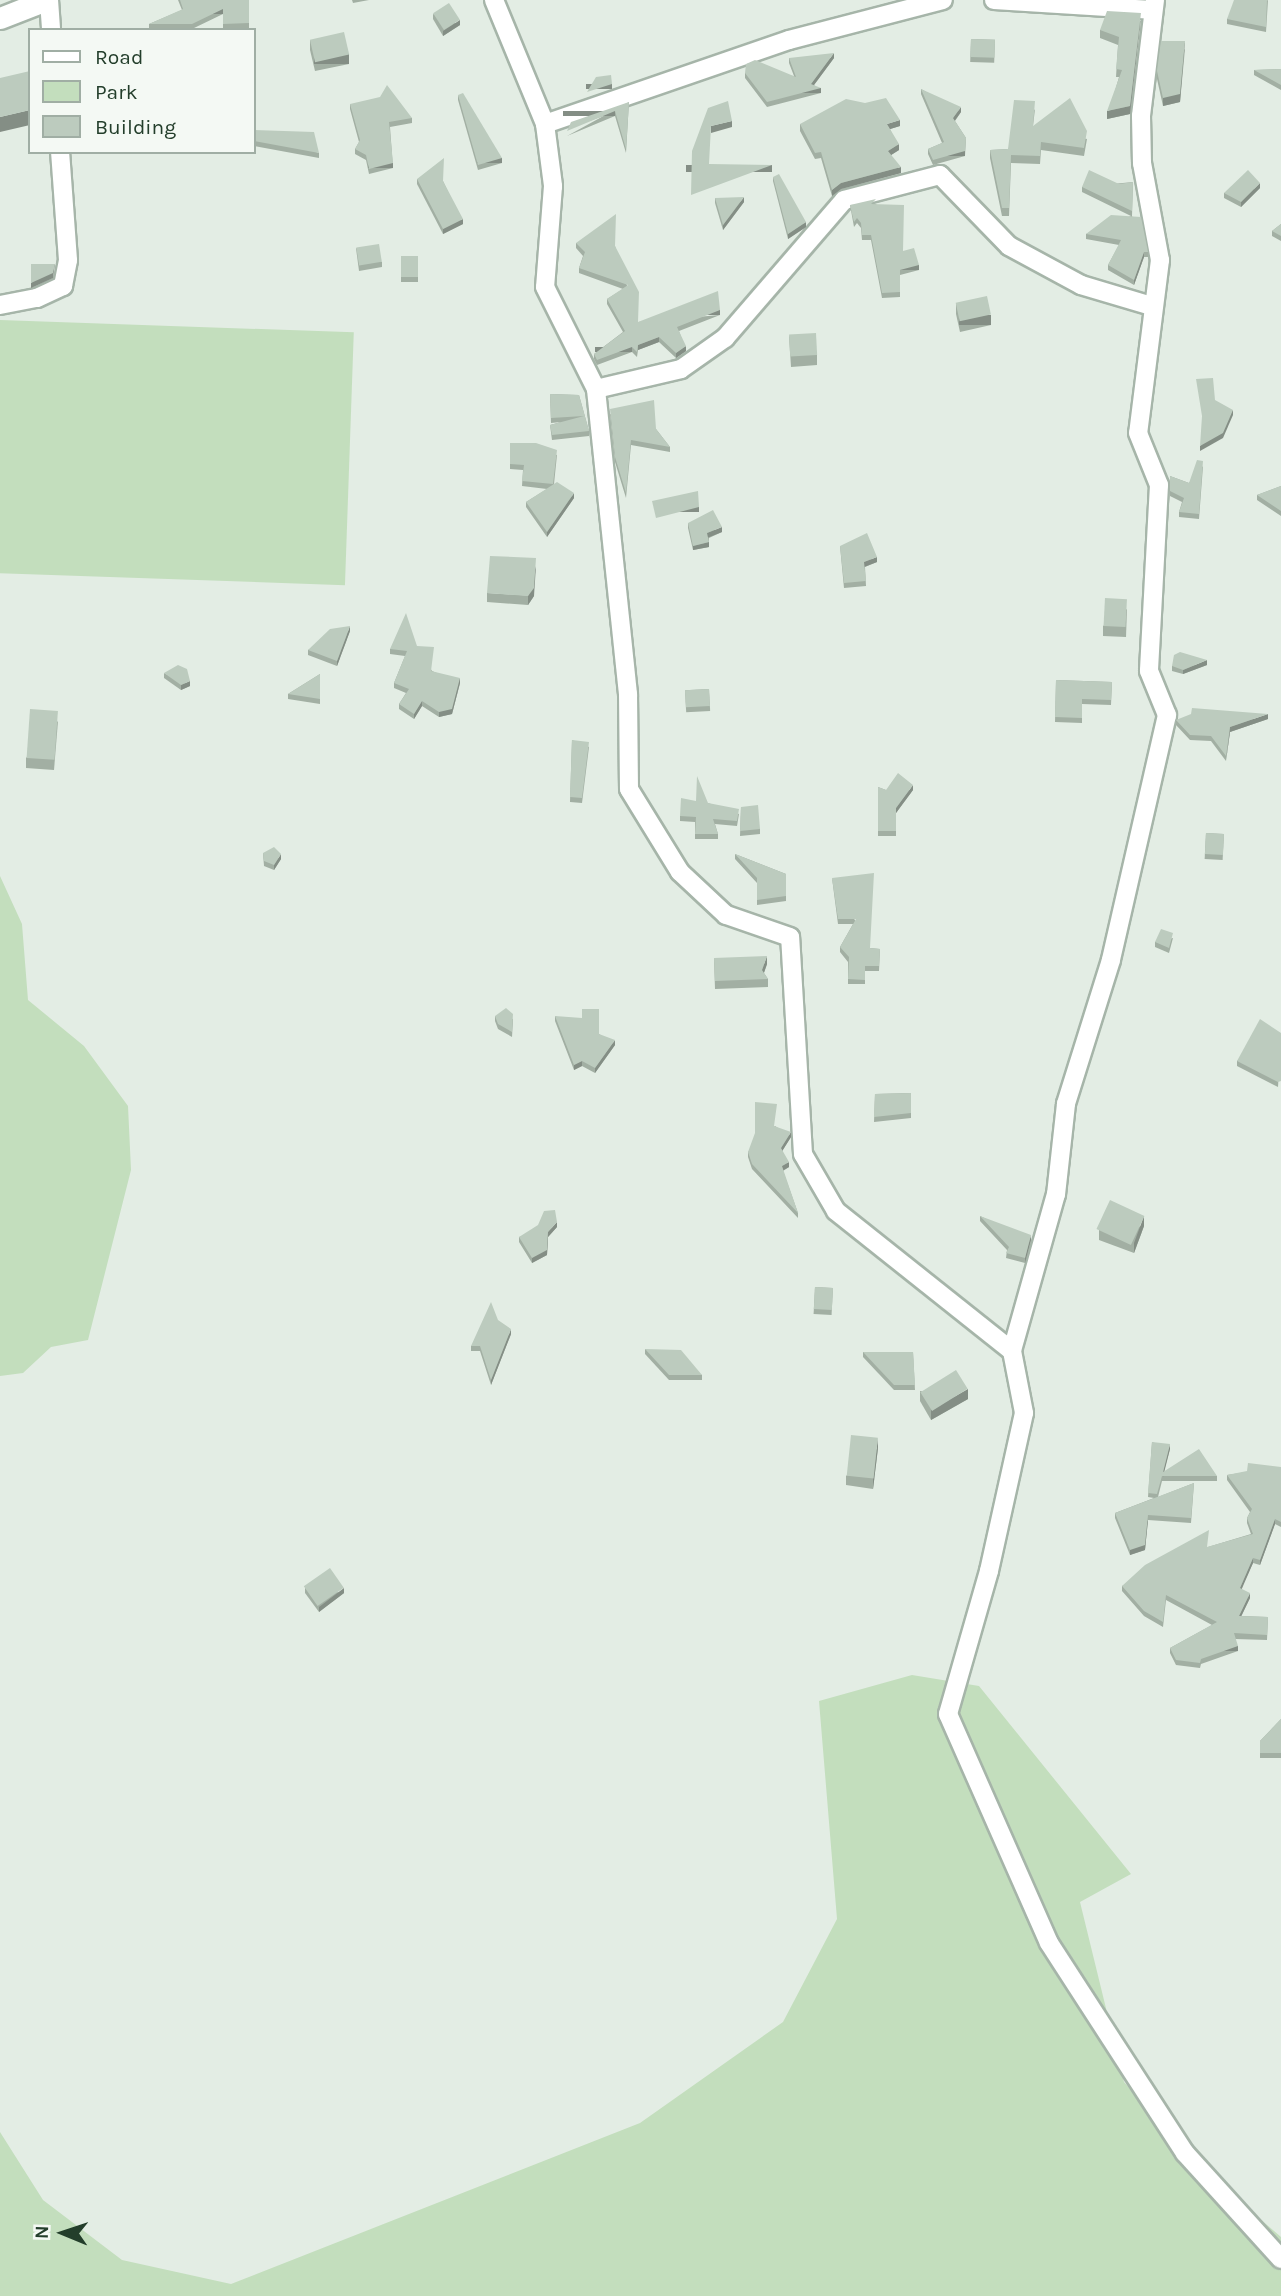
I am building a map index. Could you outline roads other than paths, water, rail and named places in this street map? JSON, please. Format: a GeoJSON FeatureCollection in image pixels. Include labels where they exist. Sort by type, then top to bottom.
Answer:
{"type":"FeatureCollection","features":[{"type":"Feature","properties":{"kind":"street"},"geometry":{"type":"LineString","coordinates":[[0,18],[47,0],[51,28]]}},
{"type":"Feature","properties":{"kind":"street"},"geometry":{"type":"LineString","coordinates":[[494,0],[545,124],[553,186],[545,286],[596,389],[628,694],[629,789],[680,872],[726,915],[790,937],[803,1154],[836,1211],[1012,1351]]}},
{"type":"Feature","properties":{"kind":"street"},"geometry":{"type":"LineString","coordinates":[[545,124],[789,40],[943,0]]}},
{"type":"Feature","properties":{"kind":"street"},"geometry":{"type":"LineString","coordinates":[[994,0],[1153,5],[1141,116],[1142,163],[1160,260],[1152,306],[1138,433],[1158,485],[1149,671],[1167,715],[1111,960],[1066,1104],[1056,1194],[1012,1351],[1024,1413],[989,1571],[948,1714],[1049,1943],[1185,2153],[1281,2259]]}},
{"type":"Feature","properties":{"kind":"street"},"geometry":{"type":"LineString","coordinates":[[0,304],[37,298],[63,286],[68,260],[60,154]]}},
{"type":"Feature","properties":{"kind":"street"},"geometry":{"type":"LineString","coordinates":[[596,389],[681,369],[725,338],[844,200],[940,175],[1009,246],[1081,285],[1152,306]]}}]}
